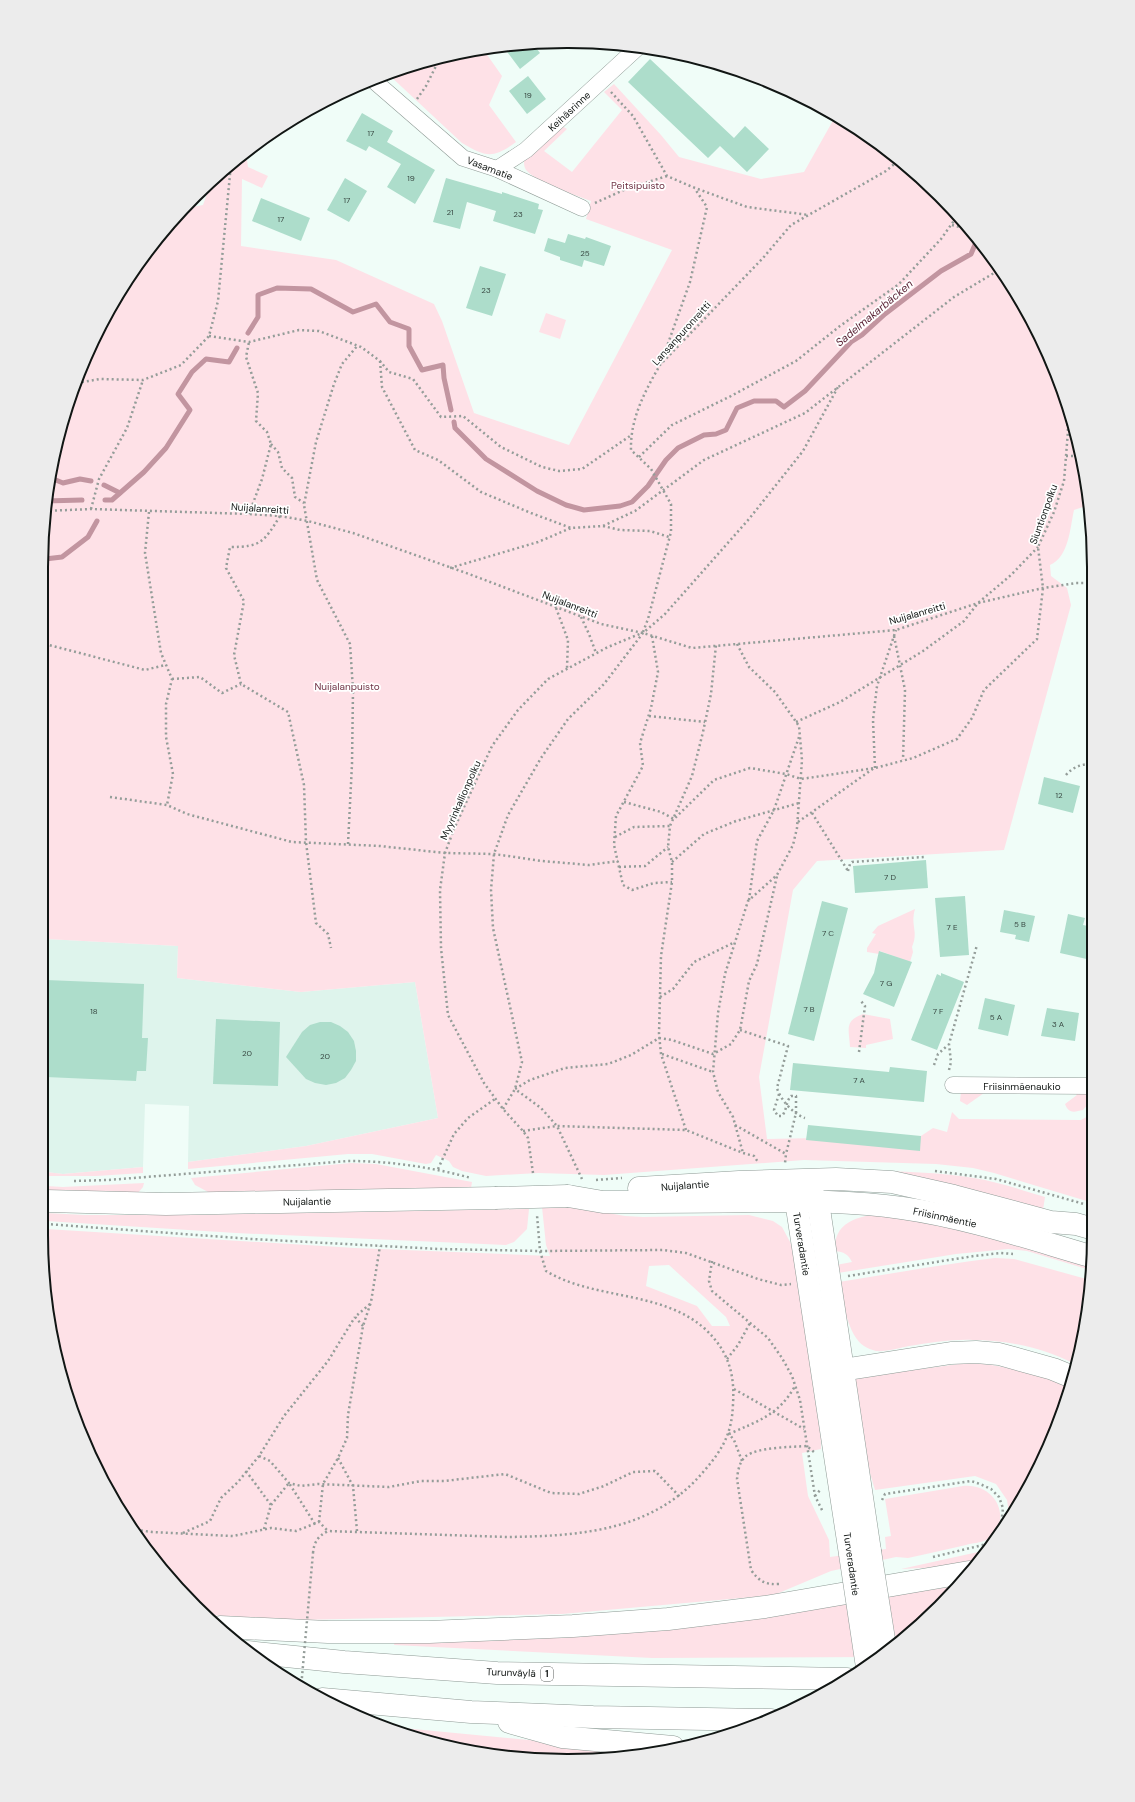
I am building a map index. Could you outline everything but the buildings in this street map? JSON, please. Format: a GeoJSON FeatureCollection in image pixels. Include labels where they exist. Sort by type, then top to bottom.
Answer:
{"type":"FeatureCollection","features":[{"type":"Feature","properties":{"kind":"main road","name":"Friisinmäentie"},"geometry":{"type":"LineString","coordinates":[[803,1180],[836,1179],[892,1182],[954,1196],[1044,1220],[1076,1224],[1087,1227]]}},
{"type":"Feature","properties":{"kind":"main road","name":"Nuijalantie"},"geometry":{"type":"LineString","coordinates":[[48,1201],[166,1204],[568,1196],[603,1191],[738,1182],[803,1180]]}},
{"type":"Feature","properties":{"kind":"main road","name":"Turveradantie"},"geometry":{"type":"LineString","coordinates":[[803,1180],[796,1201],[825,1385],[860,1552],[885,1647]]}},
{"type":"Feature","properties":{"kind":"main road","name":"Turveradantie"},"geometry":{"type":"LineString","coordinates":[[803,1180],[818,1202],[842,1370],[860,1552],[867,1659]]}},
{"type":"Feature","properties":{"kind":"main road","name":"Nuijalantie"},"geometry":{"type":"LineString","coordinates":[[568,1196],[603,1202],[796,1201]]}},
{"type":"Feature","properties":{"kind":"main road","name":"Friisinmäentie"},"geometry":{"type":"LineString","coordinates":[[796,1201],[859,1203],[902,1208],[942,1215],[1086,1255]]}},
{"type":"Feature","properties":{"kind":"main road"},"geometry":{"type":"LineString","coordinates":[[825,1385],[842,1370],[951,1353],[976,1352],[999,1354],[1053,1369],[1067,1375]]}},
{"type":"Feature","properties":{"kind":"main road"},"geometry":{"type":"LineString","coordinates":[[228,1627],[328,1632],[429,1632],[597,1624],[765,1607],[961,1573]]}},
{"type":"Feature","properties":{"kind":"main road","name":"Turunväylä"},"geometry":{"type":"LineString","coordinates":[[260,1653],[344,1662],[497,1672],[835,1679]]}},
{"type":"Feature","properties":{"kind":"main road"},"geometry":{"type":"LineString","coordinates":[[339,1700],[471,1712],[593,1717],[751,1720]]}},
{"type":"Feature","properties":{"kind":"main road"},"geometry":{"type":"LineString","coordinates":[[471,1712],[562,1737],[659,1746]]}},
{"type":"Feature","properties":{"kind":"street","name":"Keihäsrinne"},"geometry":{"type":"LineString","coordinates":[[496,169],[526,150],[633,52]]}},
{"type":"Feature","properties":{"kind":"street","name":"Vasamatie"},"geometry":{"type":"LineString","coordinates":[[378,85],[463,158],[496,169],[582,208]]}},
{"type":"Feature","properties":{"kind":"street","name":"Friisinmäenaukio"},"geometry":{"type":"LineString","coordinates":[[950,1080],[1087,1086]]}},
{"type":"Feature","properties":{"kind":"path"},"geometry":{"type":"LineString","coordinates":[[414,105],[436,65]]}},
{"type":"Feature","properties":{"kind":"path"},"geometry":{"type":"LineString","coordinates":[[601,82],[633,116],[667,176],[747,207],[809,215]]}},
{"type":"Feature","properties":{"kind":"path","name":"Lansanpuronreitti"},"geometry":{"type":"LineString","coordinates":[[630,435],[638,408],[660,365],[763,258],[791,225],[886,171],[895,164]]}},
{"type":"Feature","properties":{"kind":"path"},"geometry":{"type":"LineString","coordinates":[[83,381],[100,379],[143,380],[181,365],[209,336],[218,301],[230,173]]}},
{"type":"Feature","properties":{"kind":"path"},"geometry":{"type":"LineString","coordinates":[[582,208],[626,189],[667,176]]}},
{"type":"Feature","properties":{"kind":"path"},"geometry":{"type":"LineString","coordinates":[[660,365],[690,282],[707,207],[695,188]]}},
{"type":"Feature","properties":{"kind":"path"},"geometry":{"type":"LineString","coordinates":[[639,457],[672,425],[731,396],[796,361],[840,326],[899,284],[954,221]]}},
{"type":"Feature","properties":{"kind":"path"},"geometry":{"type":"LineString","coordinates":[[952,225],[960,227]]}},
{"type":"Feature","properties":{"kind":"path"},"geometry":{"type":"LineString","coordinates":[[603,526],[635,511],[704,460],[805,414],[954,297],[995,273]]}},
{"type":"Feature","properties":{"kind":"path"},"geometry":{"type":"LineString","coordinates":[[209,336],[249,342],[299,330],[319,331],[358,345],[380,361],[389,372],[413,379],[441,417],[462,416],[501,447],[542,467],[559,471],[582,469],[630,435]]}},
{"type":"Feature","properties":{"kind":"path"},"geometry":{"type":"LineString","coordinates":[[249,342],[246,357],[258,393],[256,421],[267,432],[271,444],[278,452],[282,468],[292,478],[295,497],[304,503]]}},
{"type":"Feature","properties":{"kind":"path"},"geometry":{"type":"LineString","coordinates":[[348,844],[353,690],[350,644],[317,580],[304,503],[316,442],[334,384],[342,364],[358,345]]}},
{"type":"Feature","properties":{"kind":"path"},"geometry":{"type":"LineString","coordinates":[[380,361],[382,387],[415,450],[438,460],[481,492],[571,528]]}},
{"type":"Feature","properties":{"kind":"path"},"geometry":{"type":"LineString","coordinates":[[91,508],[99,479],[127,428],[143,380]]}},
{"type":"Feature","properties":{"kind":"path"},"geometry":{"type":"LineString","coordinates":[[642,633],[665,614],[749,519],[803,451],[838,387]]}},
{"type":"Feature","properties":{"kind":"path","name":"Siuntionpolku"},"geometry":{"type":"LineString","coordinates":[[875,768],[913,758],[958,739],[972,718],[984,690],[1037,639],[1043,588],[1038,547],[1054,512],[1064,481],[1068,429]]}},
{"type":"Feature","properties":{"kind":"path"},"geometry":{"type":"LineString","coordinates":[[504,1109],[515,1089],[522,1062],[493,928],[491,890],[494,854],[508,815],[541,758],[568,719],[604,684],[642,633],[648,619],[670,537],[671,504],[651,469],[631,450],[630,435]]}},
{"type":"Feature","properties":{"kind":"path"},"geometry":{"type":"LineString","coordinates":[[248,514],[262,479],[271,444]]}},
{"type":"Feature","properties":{"kind":"path"},"geometry":{"type":"LineString","coordinates":[[1066,456],[1075,456]]}},
{"type":"Feature","properties":{"kind":"path","name":"Nuijalanreitti"},"geometry":{"type":"LineString","coordinates":[[51,512],[91,508],[149,512],[248,514],[280,516],[308,521],[353,533],[601,624],[642,633],[692,648],[896,630],[978,603],[1043,588],[1076,583],[1087,583]]}},
{"type":"Feature","properties":{"kind":"path"},"geometry":{"type":"LineString","coordinates":[[149,512],[146,553],[161,653],[172,679],[166,704],[166,737],[173,774],[167,805]]}},
{"type":"Feature","properties":{"kind":"path"},"geometry":{"type":"LineString","coordinates":[[280,516],[268,536],[252,547],[230,547],[226,568],[244,601],[234,655],[241,684],[288,712],[304,785],[306,842],[316,923],[328,934],[331,948]]}},
{"type":"Feature","properties":{"kind":"path"},"geometry":{"type":"LineString","coordinates":[[450,568],[538,542],[571,528],[603,526],[620,530],[650,531],[670,537]]}},
{"type":"Feature","properties":{"kind":"path"},"geometry":{"type":"LineString","coordinates":[[796,722],[840,702],[923,651],[964,621],[978,603],[1011,575],[1038,547]]}},
{"type":"Feature","properties":{"kind":"path"},"geometry":{"type":"LineString","coordinates":[[556,607],[568,640],[567,669]]}},
{"type":"Feature","properties":{"kind":"path"},"geometry":{"type":"LineString","coordinates":[[580,616],[589,634],[596,654]]}},
{"type":"Feature","properties":{"kind":"path"},"geometry":{"type":"LineString","coordinates":[[875,768],[873,720],[877,686],[896,630]]}},
{"type":"Feature","properties":{"kind":"path","name":"Myyrinkallionpolku"},"geometry":{"type":"LineString","coordinates":[[523,1131],[484,1083],[448,1015],[441,948],[440,897],[445,853],[454,829],[492,746],[518,710],[548,679],[596,654],[642,633]]}},
{"type":"Feature","properties":{"kind":"path"},"geometry":{"type":"LineString","coordinates":[[652,636],[658,672],[649,716],[640,743],[643,766],[616,816],[614,845],[623,885],[632,890],[654,883],[672,882]]}},
{"type":"Feature","properties":{"kind":"path"},"geometry":{"type":"LineString","coordinates":[[894,636],[905,690],[903,760]]}},
{"type":"Feature","properties":{"kind":"path"},"geometry":{"type":"LineString","coordinates":[[515,1089],[530,1080],[565,1068],[608,1064],[631,1055],[659,1038],[672,1040],[714,1054],[731,1044],[740,1030],[749,981],[757,964],[777,875],[793,845],[797,822],[802,760],[800,736],[796,722],[775,692],[749,667],[738,644]]}},
{"type":"Feature","properties":{"kind":"path"},"geometry":{"type":"LineString","coordinates":[[48,645],[145,670],[165,665]]}},
{"type":"Feature","properties":{"kind":"path"},"geometry":{"type":"LineString","coordinates":[[674,820],[692,776],[705,722],[711,694],[716,645]]}},
{"type":"Feature","properties":{"kind":"path"},"geometry":{"type":"LineString","coordinates":[[172,679],[200,677],[222,693],[241,684]]}},
{"type":"Feature","properties":{"kind":"path"},"geometry":{"type":"LineString","coordinates":[[649,716],[705,722]]}},
{"type":"Feature","properties":{"kind":"path"},"geometry":{"type":"LineString","coordinates":[[743,1153],[731,1112],[718,1092],[713,1072],[718,1013],[725,974],[748,901],[757,841],[774,810],[800,736]]}},
{"type":"Feature","properties":{"kind":"path"},"geometry":{"type":"LineString","coordinates":[[1066,775],[1075,767],[1087,764]]}},
{"type":"Feature","properties":{"kind":"path"},"geometry":{"type":"LineString","coordinates":[[686,1130],[661,1054],[659,1038],[663,935],[672,882],[672,862],[668,847],[670,826],[674,820],[714,780],[750,768],[786,774],[801,779],[875,768]]}},
{"type":"Feature","properties":{"kind":"path"},"geometry":{"type":"LineString","coordinates":[[797,822],[875,768]]}},
{"type":"Feature","properties":{"kind":"path"},"geometry":{"type":"LineString","coordinates":[[110,798],[167,805],[187,814],[292,842],[421,849],[445,853],[494,854],[542,861],[589,865],[618,861]]}},
{"type":"Feature","properties":{"kind":"path"},"geometry":{"type":"LineString","coordinates":[[624,802],[661,812],[674,820]]}},
{"type":"Feature","properties":{"kind":"path"},"geometry":{"type":"LineString","coordinates":[[672,862],[704,834],[736,821],[799,803]]}},
{"type":"Feature","properties":{"kind":"path"},"geometry":{"type":"LineString","coordinates":[[812,813],[848,871],[852,862],[924,857]]}},
{"type":"Feature","properties":{"kind":"path"},"geometry":{"type":"LineString","coordinates":[[615,837],[634,826],[670,826]]}},
{"type":"Feature","properties":{"kind":"path"},"geometry":{"type":"LineString","coordinates":[[619,867],[645,866],[668,847]]}},
{"type":"Feature","properties":{"kind":"path"},"geometry":{"type":"LineString","coordinates":[[748,901],[777,875]]}},
{"type":"Feature","properties":{"kind":"path"},"geometry":{"type":"LineString","coordinates":[[660,997],[673,989],[694,962],[735,942]]}},
{"type":"Feature","properties":{"kind":"path"},"geometry":{"type":"LineString","coordinates":[[950,1080],[949,1044],[977,946]]}},
{"type":"Feature","properties":{"kind":"path"},"geometry":{"type":"LineString","coordinates":[[859,1052],[865,1006],[860,1001]]}},
{"type":"Feature","properties":{"kind":"path"},"geometry":{"type":"LineString","coordinates":[[740,1030],[788,1046],[778,1078],[777,1088],[779,1094],[787,1104],[796,1113],[805,1118]]}},
{"type":"Feature","properties":{"kind":"path"},"geometry":{"type":"LineString","coordinates":[[934,1064],[938,1054],[949,1044]]}},
{"type":"Feature","properties":{"kind":"path"},"geometry":{"type":"LineString","coordinates":[[661,1054],[713,1072]]}},
{"type":"Feature","properties":{"kind":"path"},"geometry":{"type":"LineString","coordinates":[[515,1089],[541,1108],[557,1126],[583,1181]]}},
{"type":"Feature","properties":{"kind":"path"},"geometry":{"type":"LineString","coordinates":[[779,1094],[774,1110],[776,1114],[782,1116],[785,1112],[788,1099],[791,1096],[796,1096],[796,1113],[786,1154],[785,1167]]}},
{"type":"Feature","properties":{"kind":"path"},"geometry":{"type":"LineString","coordinates":[[438,1169],[454,1134],[468,1118],[496,1099]]}},
{"type":"Feature","properties":{"kind":"path"},"geometry":{"type":"LineString","coordinates":[[735,1125],[786,1154]]}},
{"type":"Feature","properties":{"kind":"path"},"geometry":{"type":"LineString","coordinates":[[533,1173],[528,1138],[523,1131],[557,1126],[686,1130],[754,1156],[762,1168]]}},
{"type":"Feature","properties":{"kind":"path"},"geometry":{"type":"LineString","coordinates":[[69,1181],[108,1180],[348,1161],[369,1161],[438,1169],[474,1179]]}},
{"type":"Feature","properties":{"kind":"path"},"geometry":{"type":"LineString","coordinates":[[302,1680],[313,1553],[316,1540],[320,1535],[328,1531],[357,1531],[508,1537],[570,1534],[601,1530],[633,1521],[660,1509],[680,1497],[714,1460],[729,1434],[732,1422],[734,1388],[732,1371],[721,1347],[708,1333],[686,1315],[648,1301],[572,1282],[556,1276],[546,1270],[540,1252],[536,1208]]}},
{"type":"Feature","properties":{"kind":"path"},"geometry":{"type":"LineString","coordinates":[[48,1224],[252,1239],[380,1246],[540,1252],[663,1250],[686,1253],[712,1261],[758,1279],[781,1284],[798,1283]]}},
{"type":"Feature","properties":{"kind":"path"},"geometry":{"type":"LineString","coordinates":[[319,1522],[323,1484],[338,1458],[347,1438],[348,1415],[363,1326],[372,1302],[380,1246]]}},
{"type":"Feature","properties":{"kind":"path"},"geometry":{"type":"LineString","coordinates":[[847,1276],[974,1256],[1001,1253],[1016,1255]]}},
{"type":"Feature","properties":{"kind":"path"},"geometry":{"type":"LineString","coordinates":[[712,1261],[710,1281],[712,1291],[768,1338],[782,1358],[795,1386],[800,1400],[815,1496],[824,1515]]}},
{"type":"Feature","properties":{"kind":"path"},"geometry":{"type":"LineString","coordinates":[[183,1533],[210,1521],[221,1498],[238,1482],[259,1456],[284,1416],[328,1361],[355,1317],[372,1302]]}},
{"type":"Feature","properties":{"kind":"path"},"geometry":{"type":"LineString","coordinates":[[355,1317],[363,1326]]}},
{"type":"Feature","properties":{"kind":"path"},"geometry":{"type":"LineString","coordinates":[[727,1359],[738,1345],[750,1323]]}},
{"type":"Feature","properties":{"kind":"path"},"geometry":{"type":"LineString","coordinates":[[729,1434],[775,1412],[788,1399],[795,1386]]}},
{"type":"Feature","properties":{"kind":"path"},"geometry":{"type":"LineString","coordinates":[[734,1388],[804,1429]]}},
{"type":"Feature","properties":{"kind":"path"},"geometry":{"type":"LineString","coordinates":[[729,1434],[734,1440],[742,1461]]}},
{"type":"Feature","properties":{"kind":"path"},"geometry":{"type":"LineString","coordinates":[[782,1583],[766,1583],[757,1579],[751,1570],[738,1470],[742,1461],[747,1456],[757,1452],[807,1446]]}},
{"type":"Feature","properties":{"kind":"path"},"geometry":{"type":"LineString","coordinates":[[259,1456],[270,1461],[289,1483],[315,1524]]}},
{"type":"Feature","properties":{"kind":"path"},"geometry":{"type":"LineString","coordinates":[[338,1458],[353,1486],[357,1531]]}},
{"type":"Feature","properties":{"kind":"path"},"geometry":{"type":"LineString","coordinates":[[246,1471],[271,1505]]}},
{"type":"Feature","properties":{"kind":"path"},"geometry":{"type":"LineString","coordinates":[[289,1483],[301,1486],[323,1484],[389,1487],[421,1482],[505,1474],[551,1492],[579,1494],[604,1486],[633,1472],[655,1471],[680,1497]]}},
{"type":"Feature","properties":{"kind":"path"},"geometry":{"type":"LineString","coordinates":[[883,1506],[882,1499],[885,1494],[971,1481],[991,1489],[999,1497],[1003,1508],[1003,1517]]}},
{"type":"Feature","properties":{"kind":"path"},"geometry":{"type":"LineString","coordinates":[[264,1529],[271,1505],[289,1483]]}},
{"type":"Feature","properties":{"kind":"path"},"geometry":{"type":"LineString","coordinates":[[141,1530],[233,1536],[271,1528],[296,1531],[319,1522]]}},
{"type":"Feature","properties":{"kind":"path"},"geometry":{"type":"LineString","coordinates":[[319,1522],[328,1531]]}},
{"type":"Feature","properties":{"kind":"path"},"geometry":{"type":"LineString","coordinates":[[929,1558],[984,1545]]}},
{"type":"Feature","properties":{"kind":"shaded area"},"geometry":{"type":"Polygon","coordinates":[[[48,939],[178,946],[177,978],[301,992],[415,982],[438,1118],[306,1146],[188,1162],[189,1106],[145,1104],[143,1167],[63,1174],[48,1172],[48,939]]]}},
{"type":"Feature","properties":{"kind":"green space"},"geometry":{"type":"Polygon","coordinates":[[[487,54],[502,76],[489,105],[516,142],[501,151],[489,154],[477,151],[462,143],[393,79],[433,66],[487,54]]]}},
{"type":"Feature","properties":{"kind":"green space","name":"Nuijalanpuisto"},"geometry":{"type":"Polygon","coordinates":[[[614,84],[679,157],[761,179],[804,172],[833,121],[856,136],[884,155],[935,200],[980,251],[1017,308],[1047,369],[1069,433],[1077,466],[1084,506],[1074,510],[1070,533],[1065,549],[1061,556],[1050,565],[1051,576],[1067,588],[1071,605],[1004,850],[817,861],[793,890],[759,1077],[767,1139],[921,1136],[933,1128],[947,1132],[952,1112],[959,1119],[1081,1120],[1087,1117],[1087,1201],[994,1173],[973,1168],[936,1164],[804,1160],[604,1175],[538,1173],[486,1176],[462,1171],[453,1167],[449,1161],[436,1155],[431,1163],[426,1164],[372,1154],[348,1154],[188,1169],[188,1162],[306,1146],[438,1118],[415,982],[301,992],[177,978],[178,946],[48,939],[48,568],[52,500],[66,433],[88,369],[118,308],[136,279],[155,251],[177,225],[194,207],[203,205],[207,193],[247,159],[248,167],[268,176],[262,188],[242,179],[241,246],[336,260],[434,304],[442,321],[474,413],[569,445],[672,250],[586,219],[591,201],[540,180],[525,169],[524,159],[562,126],[567,129],[544,151],[572,172],[622,110],[604,92],[614,84]]]}},
{"type":"Feature","properties":{"kind":"green space"},"geometry":{"type":"Polygon","coordinates":[[[546,313],[566,320],[560,339],[539,332],[546,313]]]}},
{"type":"Feature","properties":{"kind":"green space"},"geometry":{"type":"Polygon","coordinates":[[[915,909],[913,920],[915,937],[910,962],[880,951],[879,954],[867,952],[867,948],[876,934],[872,933],[878,926],[915,909]]]}},
{"type":"Feature","properties":{"kind":"green space"},"geometry":{"type":"Polygon","coordinates":[[[863,1014],[890,1019],[893,1039],[866,1045],[866,1048],[850,1047],[850,1023],[863,1014]]]}},
{"type":"Feature","properties":{"kind":"green space"},"geometry":{"type":"Polygon","coordinates":[[[1087,1090],[1087,1105],[1083,1110],[1074,1112],[1070,1111],[1065,1104],[1077,1095],[1074,1092],[1087,1090]]]}},
{"type":"Feature","properties":{"kind":"green space"},"geometry":{"type":"Polygon","coordinates":[[[961,1091],[984,1093],[967,1105],[960,1101],[961,1091]]]}},
{"type":"Feature","properties":{"kind":"green space"},"geometry":{"type":"Polygon","coordinates":[[[351,1163],[376,1164],[472,1182],[471,1188],[210,1193],[195,1185],[191,1178],[351,1163]]]}},
{"type":"Feature","properties":{"kind":"green space"},"geometry":{"type":"Polygon","coordinates":[[[143,1167],[143,1173],[96,1176],[48,1176],[48,1172],[63,1174],[143,1167]]]}},
{"type":"Feature","properties":{"kind":"green space"},"geometry":{"type":"Polygon","coordinates":[[[865,1170],[947,1174],[1010,1186],[1045,1197],[1043,1210],[865,1170]]]}},
{"type":"Feature","properties":{"kind":"green space"},"geometry":{"type":"Polygon","coordinates":[[[144,1183],[143,1187],[136,1195],[48,1191],[48,1186],[63,1187],[144,1183]]]}},
{"type":"Feature","properties":{"kind":"green space"},"geometry":{"type":"Polygon","coordinates":[[[542,1207],[580,1208],[625,1216],[643,1217],[749,1215],[773,1221],[782,1227],[796,1253],[820,1390],[821,1449],[802,1453],[808,1496],[829,1540],[830,1557],[886,1549],[885,1537],[891,1536],[885,1499],[963,1486],[975,1487],[985,1491],[993,1497],[998,1506],[1000,1515],[999,1523],[986,1540],[908,1558],[896,1557],[831,1571],[774,1595],[562,1614],[299,1620],[215,1615],[200,1602],[155,1551],[118,1494],[88,1433],[66,1369],[58,1336],[52,1302],[48,1229],[355,1248],[550,1256],[546,1245],[542,1207]],[[669,1265],[649,1266],[646,1286],[697,1306],[712,1326],[730,1326],[726,1317],[669,1265]]]}},
{"type":"Feature","properties":{"kind":"green space"},"geometry":{"type":"Polygon","coordinates":[[[529,1209],[527,1229],[514,1242],[506,1245],[236,1233],[48,1221],[48,1213],[85,1215],[188,1215],[529,1209]]]}},
{"type":"Feature","properties":{"kind":"green space"},"geometry":{"type":"Polygon","coordinates":[[[887,1212],[1086,1262],[1086,1269],[1027,1251],[1008,1249],[956,1254],[838,1273],[836,1265],[852,1262],[845,1254],[835,1251],[836,1240],[839,1232],[851,1221],[868,1215],[887,1212]]]}},
{"type":"Feature","properties":{"kind":"green space"},"geometry":{"type":"Polygon","coordinates":[[[995,1258],[1014,1259],[1085,1279],[1083,1302],[1071,1362],[1037,1349],[999,1341],[949,1341],[876,1351],[864,1346],[858,1341],[847,1317],[839,1282],[995,1258]]]}},
{"type":"Feature","properties":{"kind":"green space"},"geometry":{"type":"Polygon","coordinates":[[[967,1363],[1005,1367],[1065,1383],[1047,1433],[1033,1464],[1008,1508],[1007,1500],[996,1484],[975,1476],[875,1490],[865,1456],[853,1386],[856,1379],[860,1377],[967,1363]]]}},
{"type":"Feature","properties":{"kind":"green space"},"geometry":{"type":"Polygon","coordinates":[[[980,1551],[970,1563],[943,1567],[901,1569],[980,1551]]]}},
{"type":"Feature","properties":{"kind":"green space"},"geometry":{"type":"Polygon","coordinates":[[[949,1587],[910,1625],[884,1647],[869,1657],[652,1658],[394,1645],[395,1640],[711,1622],[949,1587]]]}},
{"type":"Feature","properties":{"kind":"green space"},"geometry":{"type":"Polygon","coordinates":[[[409,1729],[633,1750],[568,1754],[500,1750],[466,1744],[409,1729]]]}},
{"type":"Feature","properties":{"kind":"waterway","name":"Sadelmakarbäcken"},"geometry":{"type":"LineString","coordinates":[[454,422],[455,428],[486,459],[537,491],[566,505],[584,510],[620,506],[632,502],[648,486],[666,460],[678,448],[704,435],[716,434],[726,430],[737,408],[754,401],[776,401],[784,407],[805,391],[851,342],[862,335],[885,314],[941,271],[971,254],[975,245]]}},
{"type":"Feature","properties":{"kind":"waterway","name":"Sadelmakarbäcken"},"geometry":{"type":"LineString","coordinates":[[248,333],[258,317],[258,295],[277,288],[311,289],[353,312],[376,304],[390,322],[409,329],[409,346],[422,370],[443,365],[444,378],[451,410]]}},
{"type":"Feature","properties":{"kind":"waterway","name":"Sadelmakarbäcken"},"geometry":{"type":"LineString","coordinates":[[105,500],[112,500],[144,472],[166,448],[190,410],[178,394],[192,372],[206,359],[229,362],[237,348]]}},
{"type":"Feature","properties":{"kind":"waterway"},"geometry":{"type":"LineString","coordinates":[[56,480],[63,483],[80,479],[91,481]]}},
{"type":"Feature","properties":{"kind":"waterway"},"geometry":{"type":"LineString","coordinates":[[104,485],[120,493]]}},
{"type":"Feature","properties":{"kind":"waterway"},"geometry":{"type":"LineString","coordinates":[[52,501],[82,500]]}},
{"type":"Feature","properties":{"kind":"waterway"},"geometry":{"type":"LineString","coordinates":[[48,559],[62,557],[88,537],[97,521]]}},
{"type":"Feature","properties":{"kind":"park label","name":"Peitsipuisto"},"geometry":{"type":"Point","coordinates":[638,185]}}]}
